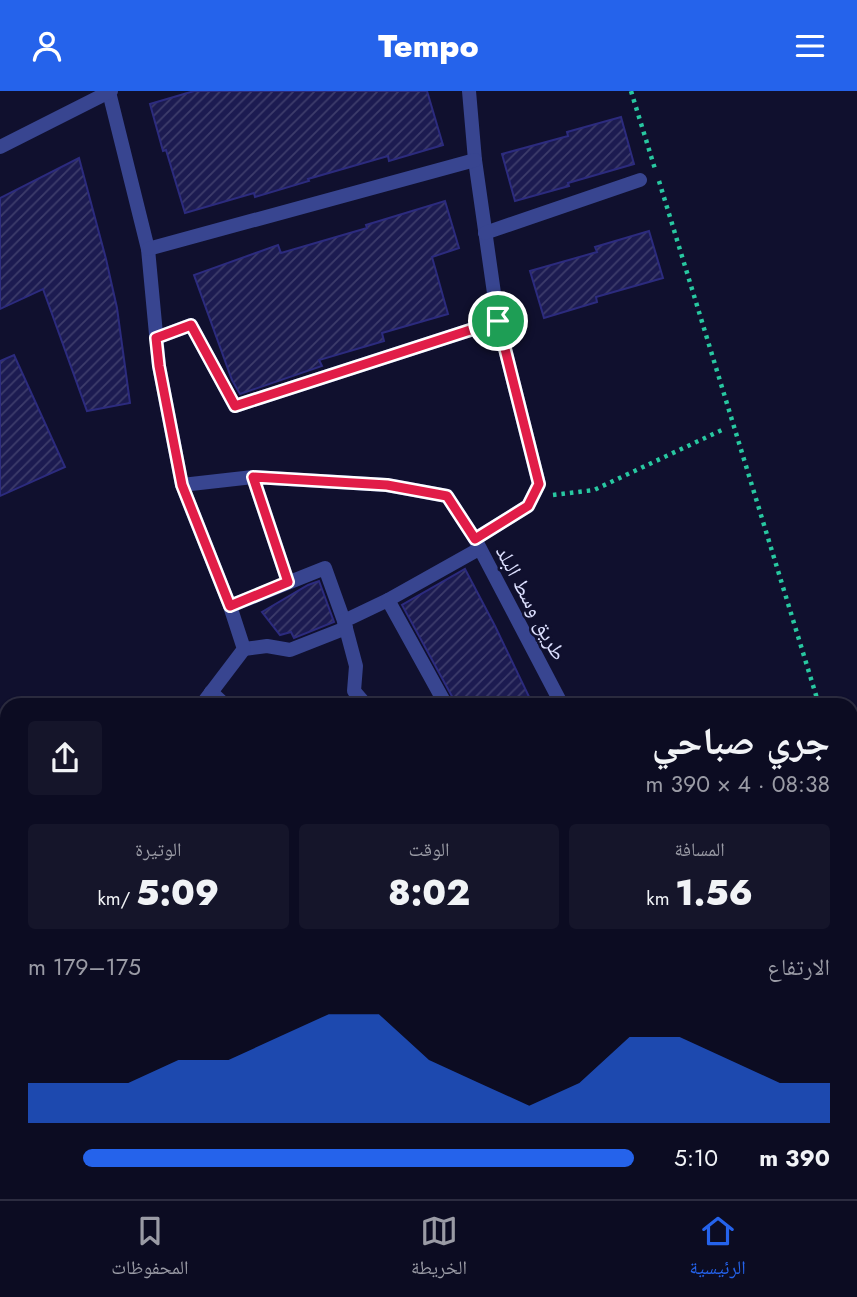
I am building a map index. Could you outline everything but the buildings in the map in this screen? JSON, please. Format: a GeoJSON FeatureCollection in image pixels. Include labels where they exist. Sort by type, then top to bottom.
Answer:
{"type":"FeatureCollection","features":[{"type":"Feature","properties":{"kind":"street"},"geometry":{"type":"LineString","coordinates":[[207,698],[244,649],[267,646],[289,650],[345,625],[477,544],[528,506],[539,484],[498,321],[475,160],[469,91]]}},
{"type":"Feature","properties":{"kind":"street"},"geometry":{"type":"LineString","coordinates":[[0,147],[110,92],[148,249],[159,366],[182,485],[230,606],[244,649]]}},
{"type":"Feature","properties":{"kind":"street"},"geometry":{"type":"LineString","coordinates":[[148,249],[475,160]]}},
{"type":"Feature","properties":{"kind":"street"},"geometry":{"type":"LineString","coordinates":[[485,233],[639,180]]}},
{"type":"Feature","properties":{"kind":"street"},"geometry":{"type":"LineString","coordinates":[[156,338],[191,325],[235,406],[498,321]]}},
{"type":"Feature","properties":{"kind":"street"},"geometry":{"type":"LineString","coordinates":[[253,477],[288,582]]}},
{"type":"Feature","properties":{"kind":"street","name":"طريق وسط البلد"},"geometry":{"type":"LineString","coordinates":[[182,485],[253,477],[387,485],[447,496],[477,544],[558,698]]}},
{"type":"Feature","properties":{"kind":"street"},"geometry":{"type":"LineString","coordinates":[[230,606],[325,568],[345,625],[356,666],[354,691],[360,698]]}},
{"type":"Feature","properties":{"kind":"street"},"geometry":{"type":"LineString","coordinates":[[388,600],[442,698]]}},
{"type":"Feature","properties":{"kind":"street"},"geometry":{"type":"LineString","coordinates":[[211,692],[217,698]]}},
{"type":"Feature","properties":{"kind":"path"},"geometry":{"type":"LineString","coordinates":[[631,91],[818,698]]}},
{"type":"Feature","properties":{"kind":"path"},"geometry":{"type":"LineString","coordinates":[[532,499],[594,490],[724,429]]}},
{"type":"Feature","properties":{"kind":"route"},"geometry":{"type":"LineString","coordinates":[[498,321],[539,484],[528,506],[475,539],[447,496],[387,485],[253,477],[288,582],[230,606],[182,485],[156,338],[191,325],[235,406],[498,321]]}}]}
